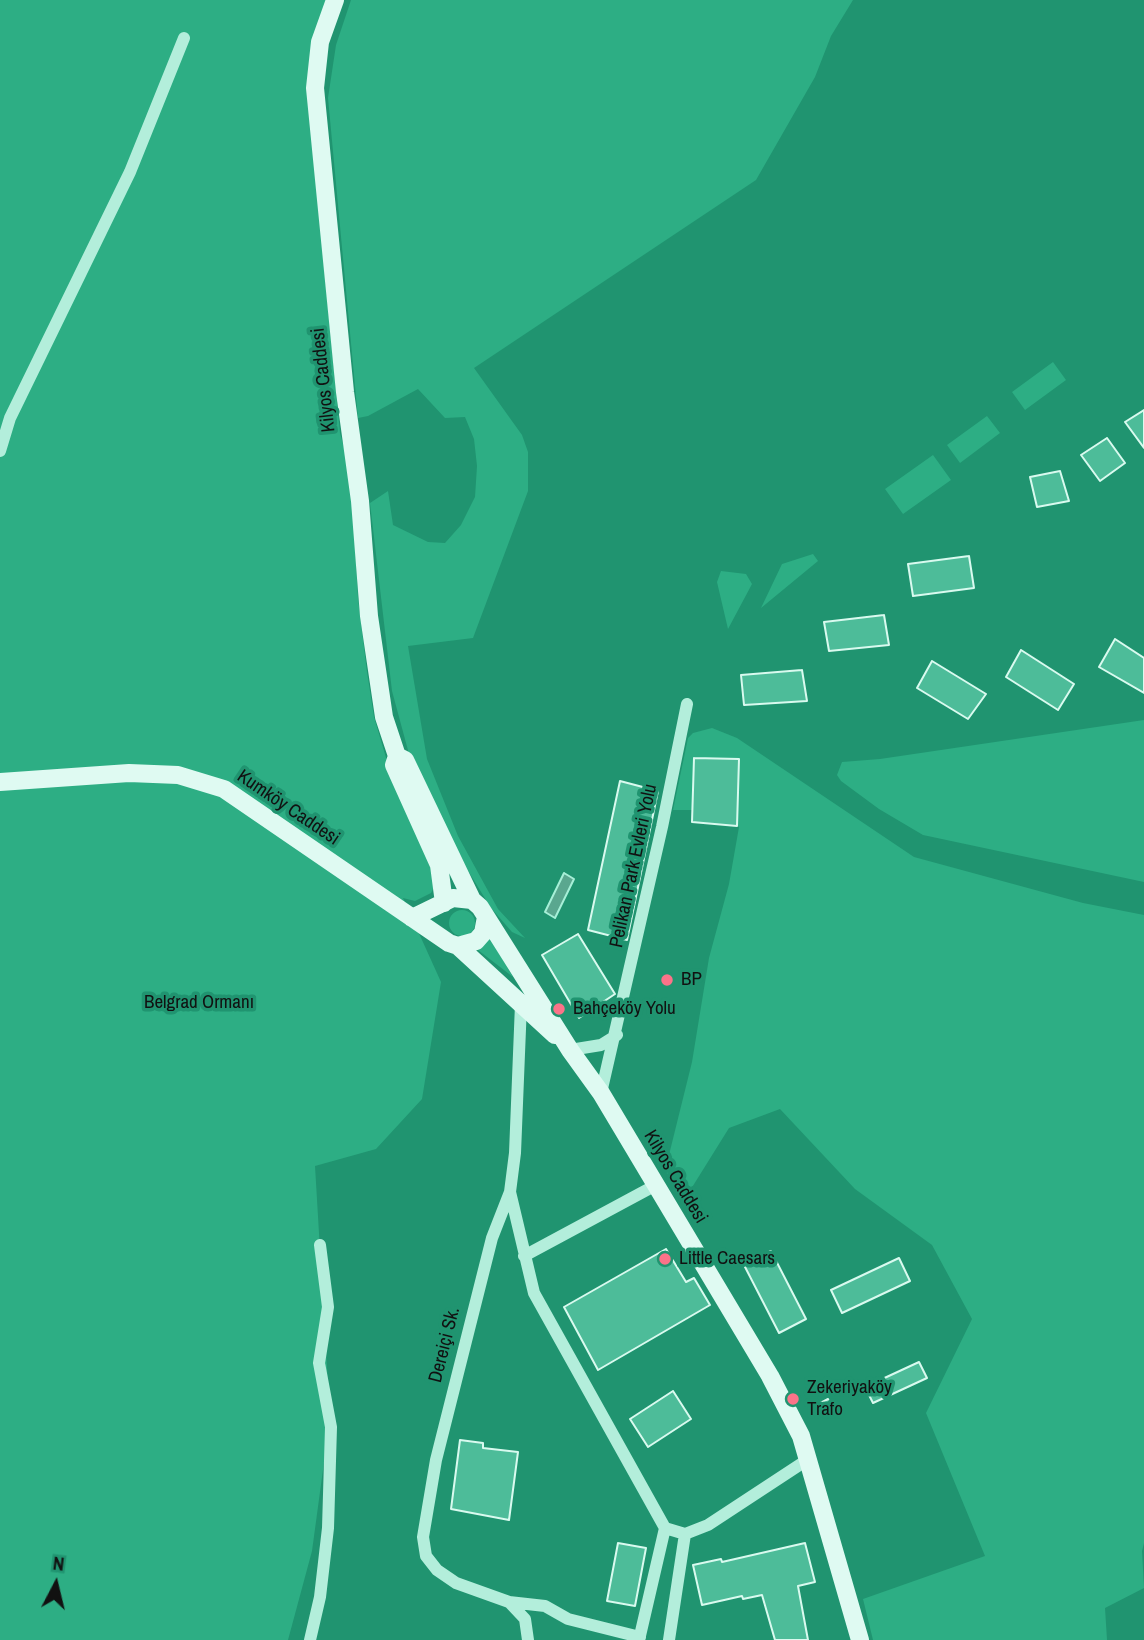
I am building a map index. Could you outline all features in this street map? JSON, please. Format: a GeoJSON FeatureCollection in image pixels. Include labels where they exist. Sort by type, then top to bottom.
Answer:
{"type":"FeatureCollection","features":[{"type":"Feature","properties":{"kind":"street","name":"Kilyos Caddesi"},"geometry":{"type":"LineString","coordinates":[[335,0],[320,42],[314,88],[345,392],[360,501],[369,616],[384,717],[397,756]]}},
{"type":"Feature","properties":{"kind":"street"},"geometry":{"type":"LineString","coordinates":[[0,451],[10,418],[130,172],[184,38]]}},
{"type":"Feature","properties":{"kind":"street","name":"Pelikan Park Evleri Yolu"},"geometry":{"type":"LineString","coordinates":[[601,1093],[617,1035],[687,704]]}},
{"type":"Feature","properties":{"kind":"street"},"geometry":{"type":"LineString","coordinates":[[397,756],[405,760],[472,900],[486,917],[570,1050],[458,946],[441,937],[436,919],[443,904],[439,865],[394,765],[397,756]]}},
{"type":"Feature","properties":{"kind":"street","name":"Kumköy Caddesi"},"geometry":{"type":"LineString","coordinates":[[0,782],[129,773],[178,775],[201,780],[224,789],[441,937]]}},
{"type":"Feature","properties":{"kind":"street"},"geometry":{"type":"LineString","coordinates":[[412,918],[453,898],[472,900]]}},
{"type":"Feature","properties":{"kind":"street"},"geometry":{"type":"LineString","coordinates":[[458,946],[476,941],[483,933],[486,917]]}},
{"type":"Feature","properties":{"kind":"street","name":"Dereiçi Sk."},"geometry":{"type":"LineString","coordinates":[[521,1004],[515,1153],[510,1192],[492,1238],[436,1460],[423,1537],[426,1556],[437,1570],[456,1583],[509,1602],[545,1606],[568,1619],[640,1639]]}},
{"type":"Feature","properties":{"kind":"street"},"geometry":{"type":"LineString","coordinates":[[570,1050],[601,1045],[617,1035]]}},
{"type":"Feature","properties":{"kind":"street","name":"Kilyos Caddesi"},"geometry":{"type":"LineString","coordinates":[[570,1050],[601,1093],[770,1376],[801,1436],[860,1640]]}},
{"type":"Feature","properties":{"kind":"street"},"geometry":{"type":"LineString","coordinates":[[524,1256],[656,1185]]}},
{"type":"Feature","properties":{"kind":"street"},"geometry":{"type":"LineString","coordinates":[[510,1192],[534,1293],[665,1528],[640,1639]]}},
{"type":"Feature","properties":{"kind":"street"},"geometry":{"type":"LineString","coordinates":[[310,1640],[320,1597],[328,1528],[331,1427],[319,1363],[328,1307],[320,1245]]}},
{"type":"Feature","properties":{"kind":"street"},"geometry":{"type":"LineString","coordinates":[[665,1528],[685,1534],[708,1525],[807,1460]]}},
{"type":"Feature","properties":{"kind":"street"},"geometry":{"type":"LineString","coordinates":[[669,1640],[685,1534]]}},
{"type":"Feature","properties":{"kind":"street"},"geometry":{"type":"LineString","coordinates":[[509,1602],[525,1619],[528,1640]]}},
{"type":"Feature","properties":{"kind":"green space","name":"Belgrad Ormanı"},"geometry":{"type":"Polygon","coordinates":[[[0,0],[329,0],[313,43],[324,265],[340,433],[351,473],[358,598],[374,717],[387,761],[433,862],[435,885],[431,893],[415,901],[403,898],[441,982],[422,1099],[376,1149],[315,1166],[330,1418],[312,1551],[288,1640],[0,1640],[0,0]]]}},
{"type":"Feature","properties":{"kind":"green space"},"geometry":{"type":"Polygon","coordinates":[[[351,0],[853,0],[831,36],[815,77],[756,180],[474,368],[522,435],[528,452],[528,491],[473,638],[408,646],[427,759],[458,836],[498,909],[525,938],[512,932],[491,908],[465,866],[409,754],[392,691],[370,503],[388,491],[393,525],[428,542],[445,543],[461,525],[475,497],[477,466],[474,439],[465,417],[445,418],[418,389],[368,416],[358,418],[328,98],[336,45],[351,0]]]}},
{"type":"Feature","properties":{"kind":"green space"},"geometry":{"type":"Polygon","coordinates":[[[1053,362],[1066,380],[1025,410],[1012,392],[1053,362]]]}},
{"type":"Feature","properties":{"kind":"green space"},"geometry":{"type":"Polygon","coordinates":[[[987,416],[1000,433],[960,463],[947,445],[987,416]]]}},
{"type":"Feature","properties":{"kind":"green space"},"geometry":{"type":"Polygon","coordinates":[[[933,455],[951,480],[903,514],[885,489],[933,455]]]}},
{"type":"Feature","properties":{"kind":"green space"},"geometry":{"type":"Polygon","coordinates":[[[813,554],[818,561],[761,608],[782,564],[813,554]]]}},
{"type":"Feature","properties":{"kind":"green space"},"geometry":{"type":"Polygon","coordinates":[[[721,571],[746,574],[752,584],[728,629],[717,582],[721,571]]]}},
{"type":"Feature","properties":{"kind":"green space"},"geometry":{"type":"Polygon","coordinates":[[[1144,720],[1144,882],[923,835],[879,809],[841,781],[837,775],[842,762],[880,759],[1144,720]]]}},
{"type":"Feature","properties":{"kind":"green space"},"geometry":{"type":"Polygon","coordinates":[[[712,728],[737,738],[914,857],[1083,903],[1144,915],[1144,1588],[1105,1608],[1107,1640],[873,1640],[863,1599],[985,1556],[926,1413],[972,1319],[932,1245],[855,1189],[780,1109],[729,1128],[686,1197],[665,1171],[692,1062],[709,958],[729,884],[739,827],[739,759],[694,758],[692,810],[673,810],[688,738],[693,733],[712,728]]]}},
{"type":"Feature","properties":{"kind":"green space"},"geometry":{"type":"Polygon","coordinates":[[[462,910],[471,914],[475,923],[471,932],[462,936],[453,932],[449,923],[453,914],[462,910]]]}},
{"type":"Feature","properties":{"kind":"green space"},"geometry":{"type":"Polygon","coordinates":[[[489,936],[513,977],[478,950],[489,936]]]}},
{"type":"Feature","properties":{"kind":"water"},"geometry":{"type":"Polygon","coordinates":[[[564,873],[574,879],[555,918],[545,912],[564,873]]]}},
{"type":"Feature","properties":{"kind":"building"},"geometry":{"type":"Polygon","coordinates":[[[1144,410],[1144,448],[1125,422],[1144,410]]]}},
{"type":"Feature","properties":{"kind":"building"},"geometry":{"type":"Polygon","coordinates":[[[1107,438],[1125,463],[1100,481],[1081,455],[1107,438]]]}},
{"type":"Feature","properties":{"kind":"building"},"geometry":{"type":"Polygon","coordinates":[[[1060,471],[1069,501],[1037,507],[1030,477],[1060,471]]]}},
{"type":"Feature","properties":{"kind":"building"},"geometry":{"type":"Polygon","coordinates":[[[969,556],[974,588],[913,596],[908,564],[969,556]]]}},
{"type":"Feature","properties":{"kind":"building"},"geometry":{"type":"Polygon","coordinates":[[[884,615],[889,645],[829,651],[824,622],[884,615]]]}},
{"type":"Feature","properties":{"kind":"building"},"geometry":{"type":"Polygon","coordinates":[[[1115,639],[1144,658],[1144,693],[1099,667],[1115,639]]]}},
{"type":"Feature","properties":{"kind":"building"},"geometry":{"type":"Polygon","coordinates":[[[1021,650],[1074,684],[1058,710],[1006,677],[1021,650]]]}},
{"type":"Feature","properties":{"kind":"building"},"geometry":{"type":"Polygon","coordinates":[[[932,661],[986,694],[968,719],[917,688],[932,661]]]}},
{"type":"Feature","properties":{"kind":"building"},"geometry":{"type":"Polygon","coordinates":[[[802,670],[807,701],[744,705],[741,675],[802,670]]]}},
{"type":"Feature","properties":{"kind":"building"},"geometry":{"type":"Polygon","coordinates":[[[694,758],[739,759],[737,826],[692,822],[694,758]]]}},
{"type":"Feature","properties":{"kind":"building"},"geometry":{"type":"Polygon","coordinates":[[[620,781],[658,791],[627,940],[588,930],[620,781]]]}},
{"type":"Feature","properties":{"kind":"building"},"geometry":{"type":"Polygon","coordinates":[[[578,934],[615,994],[579,1018],[542,955],[578,934]]]}},
{"type":"Feature","properties":{"kind":"building"},"geometry":{"type":"Polygon","coordinates":[[[666,1249],[686,1282],[694,1278],[710,1305],[598,1370],[564,1307],[666,1249]]]}},
{"type":"Feature","properties":{"kind":"building"},"geometry":{"type":"Polygon","coordinates":[[[771,1251],[806,1319],[779,1333],[744,1265],[771,1251]]]}},
{"type":"Feature","properties":{"kind":"building"},"geometry":{"type":"Polygon","coordinates":[[[899,1258],[910,1281],[842,1313],[831,1290],[899,1258]]]}},
{"type":"Feature","properties":{"kind":"building"},"geometry":{"type":"Polygon","coordinates":[[[919,1362],[927,1378],[873,1403],[865,1387],[919,1362]]]}},
{"type":"Feature","properties":{"kind":"building"},"geometry":{"type":"Polygon","coordinates":[[[673,1391],[691,1419],[648,1447],[630,1419],[673,1391]]]}},
{"type":"Feature","properties":{"kind":"building"},"geometry":{"type":"Polygon","coordinates":[[[828,1399],[833,1408],[820,1415],[815,1406],[828,1399]]]}},
{"type":"Feature","properties":{"kind":"building"},"geometry":{"type":"Polygon","coordinates":[[[460,1440],[483,1443],[483,1448],[518,1452],[509,1520],[451,1509],[460,1440]]]}},
{"type":"Feature","properties":{"kind":"building"},"geometry":{"type":"Polygon","coordinates":[[[618,1543],[646,1548],[635,1606],[607,1601],[618,1543]]]}},
{"type":"Feature","properties":{"kind":"building"},"geometry":{"type":"Polygon","coordinates":[[[805,1543],[815,1582],[798,1586],[808,1640],[775,1640],[762,1595],[743,1599],[742,1596],[702,1605],[693,1565],[721,1559],[722,1562],[805,1543]]]}},
{"type":"Feature","properties":{"kind":"place","name":"BP"},"geometry":{"type":"Point","coordinates":[667,980]}},
{"type":"Feature","properties":{"kind":"place","name":"Bahçeköy Yolu"},"geometry":{"type":"Point","coordinates":[559,1009]}},
{"type":"Feature","properties":{"kind":"place","name":"Little Caesars"},"geometry":{"type":"Point","coordinates":[665,1259]}},
{"type":"Feature","properties":{"kind":"place","name":"Zekeriyaköy Trafo"},"geometry":{"type":"Point","coordinates":[793,1399]}}]}
